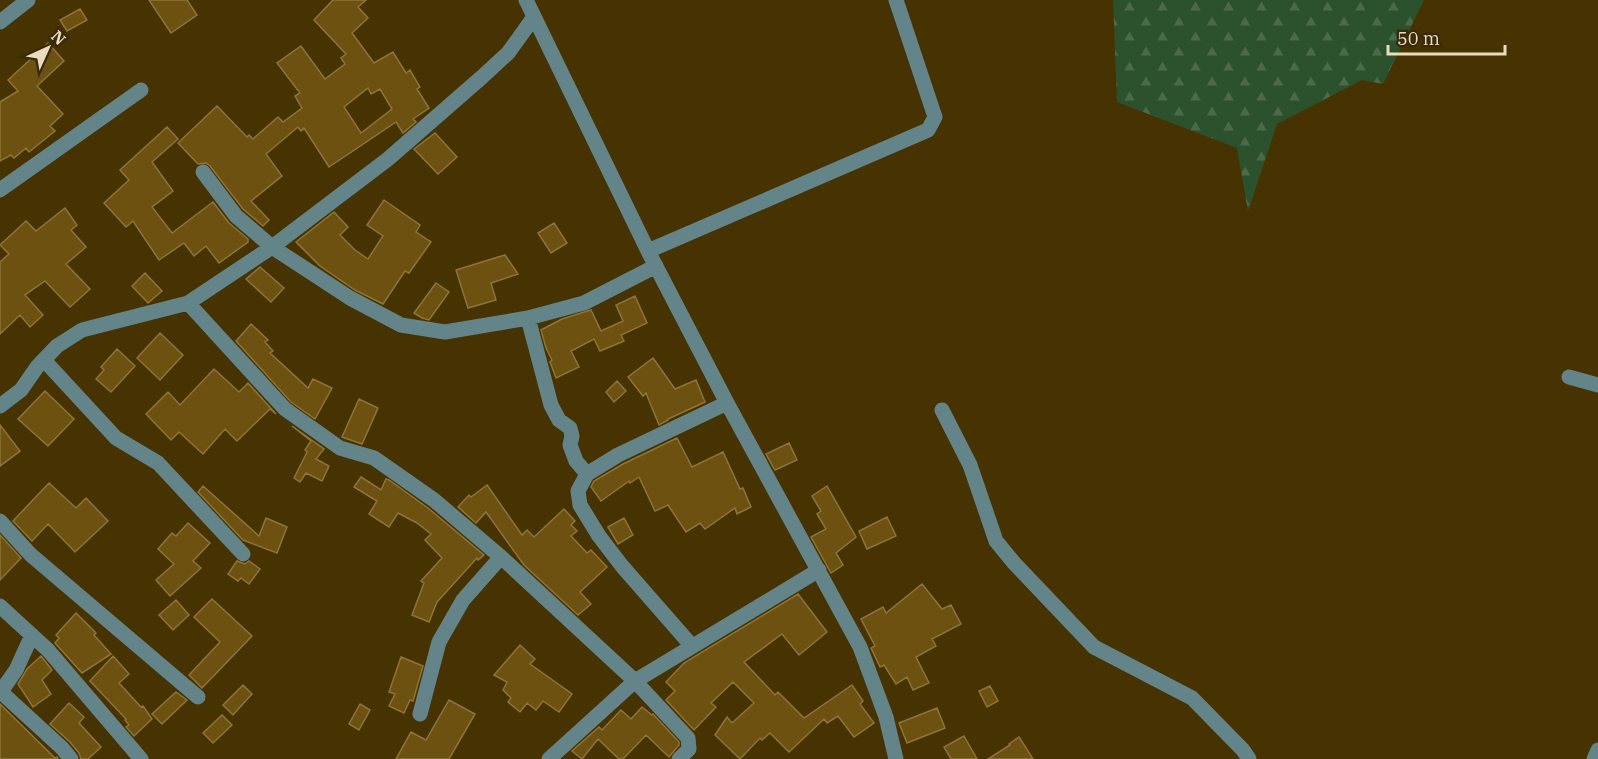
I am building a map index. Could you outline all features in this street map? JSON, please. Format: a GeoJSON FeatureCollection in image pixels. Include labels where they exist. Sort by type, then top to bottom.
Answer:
{"type":"FeatureCollection","features":[{"type":"Feature","properties":{"kind":"street"},"geometry":{"type":"LineString","coordinates":[[0,22],[28,0]]}},
{"type":"Feature","properties":{"kind":"street"},"geometry":{"type":"LineString","coordinates":[[526,0],[648,251],[727,403],[860,647],[886,717],[896,759]]}},
{"type":"Feature","properties":{"kind":"street"},"geometry":{"type":"LineString","coordinates":[[648,251],[927,130],[935,117],[896,0]]}},
{"type":"Feature","properties":{"kind":"street"},"geometry":{"type":"LineString","coordinates":[[0,406],[21,390],[57,346],[82,330],[188,303],[272,247],[388,159],[482,77],[508,53],[534,17]]}},
{"type":"Feature","properties":{"kind":"street"},"geometry":{"type":"LineString","coordinates":[[0,190],[141,90]]}},
{"type":"Feature","properties":{"kind":"street"},"geometry":{"type":"LineString","coordinates":[[203,172],[237,216],[272,247],[350,298],[401,326],[445,333],[528,318],[584,303],[656,266]]}},
{"type":"Feature","properties":{"kind":"street"},"geometry":{"type":"LineString","coordinates":[[188,303],[240,363],[285,409],[340,448],[374,458],[434,500],[501,557],[635,681],[688,738],[689,749],[679,759]]}},
{"type":"Feature","properties":{"kind":"street"},"geometry":{"type":"LineString","coordinates":[[528,318],[551,405],[559,420],[570,429],[572,436],[570,445],[576,461],[587,474]]}},
{"type":"Feature","properties":{"kind":"street"},"geometry":{"type":"LineString","coordinates":[[44,360],[116,438],[158,463],[243,555]]}},
{"type":"Feature","properties":{"kind":"street"},"geometry":{"type":"LineString","coordinates":[[1569,377],[1598,385]]}},
{"type":"Feature","properties":{"kind":"street"},"geometry":{"type":"LineString","coordinates":[[691,645],[599,536],[580,505],[578,491],[587,474],[618,455],[727,403]]}},
{"type":"Feature","properties":{"kind":"street"},"geometry":{"type":"LineString","coordinates":[[942,410],[970,465],[996,541],[1014,563],[1094,647],[1192,698],[1249,759]]}},
{"type":"Feature","properties":{"kind":"street"},"geometry":{"type":"LineString","coordinates":[[0,521],[31,555],[198,697]]}},
{"type":"Feature","properties":{"kind":"street"},"geometry":{"type":"LineString","coordinates":[[420,714],[439,642],[463,600],[501,557]]}},
{"type":"Feature","properties":{"kind":"street"},"geometry":{"type":"LineString","coordinates":[[549,759],[635,681],[691,645],[819,570]]}},
{"type":"Feature","properties":{"kind":"street"},"geometry":{"type":"LineString","coordinates":[[0,606],[48,650],[141,759]]}},
{"type":"Feature","properties":{"kind":"street"},"geometry":{"type":"LineString","coordinates":[[32,635],[16,670],[0,692],[62,748],[71,759]]}},
{"type":"Feature","properties":{"kind":"street"},"geometry":{"type":"LineString","coordinates":[[1594,759],[1598,750]]}},
{"type":"Feature","properties":{"kind":"green space"},"geometry":{"type":"Polygon","coordinates":[[[1113,0],[1424,0],[1383,84],[1362,80],[1277,124],[1248,211],[1237,148],[1117,102],[1113,0]]]}},
{"type":"Feature","properties":{"kind":"building"},"geometry":{"type":"Polygon","coordinates":[[[149,0],[187,0],[197,15],[171,33],[149,0]]]}},
{"type":"Feature","properties":{"kind":"building"},"geometry":{"type":"Polygon","coordinates":[[[333,0],[366,0],[358,7],[368,18],[352,33],[374,63],[393,52],[406,73],[410,70],[420,87],[417,89],[429,108],[413,119],[416,122],[403,133],[396,122],[329,167],[304,128],[301,131],[298,127],[266,154],[282,176],[251,201],[269,220],[263,226],[243,209],[210,166],[206,163],[198,164],[178,143],[217,106],[247,137],[249,135],[253,139],[278,117],[283,122],[302,108],[295,96],[300,93],[277,63],[301,46],[325,79],[345,64],[341,58],[346,54],[314,20],[333,0]],[[368,88],[344,107],[361,133],[392,109],[380,89],[371,94],[368,88]]]}},
{"type":"Feature","properties":{"kind":"building"},"geometry":{"type":"Polygon","coordinates":[[[80,9],[87,20],[67,31],[60,20],[80,9]]]}},
{"type":"Feature","properties":{"kind":"building"},"geometry":{"type":"Polygon","coordinates":[[[48,43],[64,61],[37,86],[63,114],[50,126],[55,131],[29,152],[26,148],[14,158],[11,155],[0,161],[0,102],[18,91],[8,80],[48,43]]]}},
{"type":"Feature","properties":{"kind":"building"},"geometry":{"type":"Polygon","coordinates":[[[167,127],[178,139],[152,162],[173,191],[152,207],[172,233],[213,202],[229,223],[248,239],[248,242],[219,263],[206,246],[194,256],[184,243],[159,260],[133,221],[126,227],[104,203],[129,180],[120,170],[167,127]]]}},
{"type":"Feature","properties":{"kind":"building"},"geometry":{"type":"Polygon","coordinates":[[[435,133],[457,157],[438,174],[414,149],[435,133]]]}},
{"type":"Feature","properties":{"kind":"building"},"geometry":{"type":"Polygon","coordinates":[[[384,200],[420,225],[416,232],[431,242],[409,273],[405,271],[383,304],[355,290],[320,266],[296,242],[334,212],[348,227],[340,235],[368,259],[383,236],[367,225],[384,200]]]}},
{"type":"Feature","properties":{"kind":"building"},"geometry":{"type":"Polygon","coordinates":[[[65,208],[77,225],[71,230],[86,247],[66,264],[90,289],[70,307],[45,281],[25,295],[43,315],[30,327],[20,315],[0,334],[0,262],[9,254],[0,245],[26,221],[36,231],[65,208]]]}},
{"type":"Feature","properties":{"kind":"building"},"geometry":{"type":"Polygon","coordinates":[[[554,223],[567,243],[551,253],[538,233],[554,223]]]}},
{"type":"Feature","properties":{"kind":"building"},"geometry":{"type":"Polygon","coordinates":[[[505,255],[518,274],[491,283],[496,300],[468,308],[456,270],[505,255]]]}},
{"type":"Feature","properties":{"kind":"building"},"geometry":{"type":"Polygon","coordinates":[[[260,267],[284,288],[271,302],[246,279],[260,267]]]}},
{"type":"Feature","properties":{"kind":"building"},"geometry":{"type":"Polygon","coordinates":[[[145,273],[162,291],[148,303],[132,286],[145,273]]]}},
{"type":"Feature","properties":{"kind":"building"},"geometry":{"type":"Polygon","coordinates":[[[436,283],[449,292],[429,320],[422,318],[414,313],[436,283]]]}},
{"type":"Feature","properties":{"kind":"building"},"geometry":{"type":"Polygon","coordinates":[[[635,296],[647,323],[621,335],[624,341],[600,351],[594,339],[571,351],[579,367],[556,378],[541,330],[562,319],[591,310],[601,331],[623,321],[616,305],[635,296]]]}},
{"type":"Feature","properties":{"kind":"building"},"geometry":{"type":"Polygon","coordinates":[[[251,324],[268,340],[265,342],[273,351],[270,353],[308,388],[313,379],[332,388],[315,419],[291,402],[236,341],[251,324]]]}},
{"type":"Feature","properties":{"kind":"building"},"geometry":{"type":"Polygon","coordinates":[[[160,333],[183,355],[160,380],[137,358],[160,333]]]}},
{"type":"Feature","properties":{"kind":"building"},"geometry":{"type":"Polygon","coordinates":[[[117,349],[135,366],[111,392],[96,379],[104,370],[101,367],[117,349]]]}},
{"type":"Feature","properties":{"kind":"building"},"geometry":{"type":"Polygon","coordinates":[[[653,358],[675,389],[696,380],[705,402],[659,425],[646,393],[643,396],[628,377],[653,358]]]}},
{"type":"Feature","properties":{"kind":"building"},"geometry":{"type":"Polygon","coordinates":[[[214,369],[239,392],[248,383],[276,414],[270,409],[237,441],[225,429],[203,454],[179,432],[171,440],[146,414],[168,392],[180,405],[214,369]]]}},
{"type":"Feature","properties":{"kind":"building"},"geometry":{"type":"Polygon","coordinates":[[[617,381],[626,391],[614,402],[606,392],[617,381]]]}},
{"type":"Feature","properties":{"kind":"building"},"geometry":{"type":"Polygon","coordinates":[[[45,391],[74,419],[48,446],[18,419],[45,391]]]}},
{"type":"Feature","properties":{"kind":"building"},"geometry":{"type":"Polygon","coordinates":[[[359,399],[378,408],[362,444],[342,437],[359,399]]]}},
{"type":"Feature","properties":{"kind":"building"},"geometry":{"type":"Polygon","coordinates":[[[0,425],[20,451],[0,466],[0,425]]]}},
{"type":"Feature","properties":{"kind":"building"},"geometry":{"type":"Polygon","coordinates":[[[292,426],[324,449],[316,459],[329,466],[322,481],[306,473],[300,482],[294,478],[311,441],[292,426]]]}},
{"type":"Feature","properties":{"kind":"building"},"geometry":{"type":"Polygon","coordinates":[[[677,438],[692,467],[723,452],[751,507],[737,514],[735,508],[705,529],[700,523],[686,532],[668,505],[655,511],[639,477],[630,483],[629,481],[601,501],[591,487],[594,481],[623,464],[677,438]]]}},
{"type":"Feature","properties":{"kind":"building"},"geometry":{"type":"Polygon","coordinates":[[[789,443],[797,460],[775,470],[766,454],[789,443]]]}},
{"type":"Feature","properties":{"kind":"building"},"geometry":{"type":"Polygon","coordinates":[[[361,477],[381,490],[386,479],[389,480],[428,508],[484,555],[478,560],[477,558],[437,602],[429,622],[412,615],[424,583],[421,581],[442,558],[425,540],[431,534],[398,513],[389,527],[369,514],[377,501],[354,487],[361,477]]]}},
{"type":"Feature","properties":{"kind":"building"},"geometry":{"type":"Polygon","coordinates":[[[49,483],[76,508],[86,498],[108,521],[75,552],[48,524],[32,541],[13,521],[49,483]]]}},
{"type":"Feature","properties":{"kind":"building"},"geometry":{"type":"Polygon","coordinates":[[[487,485],[522,535],[527,530],[534,537],[564,509],[575,521],[571,525],[577,531],[571,536],[587,553],[591,550],[607,567],[580,592],[591,604],[578,615],[524,565],[486,512],[476,523],[458,507],[469,495],[471,497],[487,485]]]}},
{"type":"Feature","properties":{"kind":"building"},"geometry":{"type":"Polygon","coordinates":[[[203,486],[259,536],[266,518],[287,527],[277,553],[243,540],[198,492],[203,486]]]}},
{"type":"Feature","properties":{"kind":"building"},"geometry":{"type":"Polygon","coordinates":[[[827,486],[856,537],[836,553],[843,565],[831,573],[811,537],[826,529],[817,514],[821,511],[812,496],[827,486]]]}},
{"type":"Feature","properties":{"kind":"building"},"geometry":{"type":"Polygon","coordinates":[[[887,517],[896,536],[867,549],[859,531],[887,517]]]}},
{"type":"Feature","properties":{"kind":"building"},"geometry":{"type":"Polygon","coordinates":[[[624,518],[633,535],[618,544],[608,527],[624,518]]]}},
{"type":"Feature","properties":{"kind":"building"},"geometry":{"type":"Polygon","coordinates":[[[188,523],[210,543],[193,561],[201,568],[170,596],[156,580],[174,564],[158,549],[172,533],[176,536],[188,523]]]}},
{"type":"Feature","properties":{"kind":"building"},"geometry":{"type":"Polygon","coordinates":[[[0,535],[21,558],[0,580],[0,535]]]}},
{"type":"Feature","properties":{"kind":"building"},"geometry":{"type":"Polygon","coordinates":[[[237,561],[245,564],[249,561],[260,569],[249,584],[241,578],[238,581],[228,574],[237,561]]]}},
{"type":"Feature","properties":{"kind":"building"},"geometry":{"type":"Polygon","coordinates":[[[922,584],[942,609],[951,605],[961,624],[932,639],[936,646],[916,657],[929,683],[913,690],[907,677],[896,684],[884,665],[880,667],[871,648],[875,646],[861,619],[883,607],[886,613],[922,584]]]}},
{"type":"Feature","properties":{"kind":"building"},"geometry":{"type":"Polygon","coordinates":[[[798,594],[827,632],[799,655],[782,634],[744,662],[775,695],[778,692],[804,718],[852,685],[863,701],[860,704],[874,723],[854,737],[838,716],[827,723],[824,719],[789,752],[770,733],[762,740],[760,738],[740,759],[715,735],[727,717],[732,723],[754,703],[733,682],[711,703],[716,707],[694,730],[666,700],[675,691],[666,682],[684,663],[798,594]]]}},
{"type":"Feature","properties":{"kind":"building"},"geometry":{"type":"Polygon","coordinates":[[[212,599],[252,636],[202,688],[189,675],[220,642],[194,617],[212,599]]]}},
{"type":"Feature","properties":{"kind":"building"},"geometry":{"type":"Polygon","coordinates":[[[176,600],[189,615],[173,630],[159,615],[176,600]]]}},
{"type":"Feature","properties":{"kind":"building"},"geometry":{"type":"Polygon","coordinates":[[[76,613],[96,633],[94,635],[111,654],[82,673],[55,643],[59,638],[56,635],[76,613]]]}},
{"type":"Feature","properties":{"kind":"building"},"geometry":{"type":"Polygon","coordinates":[[[520,645],[535,659],[530,664],[572,694],[559,712],[543,701],[536,710],[527,703],[520,712],[508,702],[511,698],[503,690],[507,682],[494,675],[520,645]]]}},
{"type":"Feature","properties":{"kind":"building"},"geometry":{"type":"Polygon","coordinates":[[[41,656],[52,670],[42,680],[51,694],[33,707],[18,684],[27,669],[41,656]]]}},
{"type":"Feature","properties":{"kind":"building"},"geometry":{"type":"Polygon","coordinates":[[[113,656],[129,674],[119,683],[141,707],[143,706],[152,719],[134,736],[126,727],[129,725],[126,719],[90,681],[113,656]]]}},
{"type":"Feature","properties":{"kind":"building"},"geometry":{"type":"Polygon","coordinates":[[[401,657],[423,666],[413,701],[410,700],[404,713],[389,706],[395,694],[389,692],[401,657]]]}},
{"type":"Feature","properties":{"kind":"building"},"geometry":{"type":"Polygon","coordinates":[[[243,685],[252,694],[233,715],[223,705],[243,685]]]}},
{"type":"Feature","properties":{"kind":"building"},"geometry":{"type":"Polygon","coordinates":[[[990,686],[998,701],[987,707],[979,691],[990,686]]]}},
{"type":"Feature","properties":{"kind":"building"},"geometry":{"type":"Polygon","coordinates":[[[176,692],[187,700],[162,724],[152,714],[176,692]]]}},
{"type":"Feature","properties":{"kind":"building"},"geometry":{"type":"Polygon","coordinates":[[[449,700],[475,714],[449,759],[396,759],[411,732],[426,740],[449,700]]]}},
{"type":"Feature","properties":{"kind":"building"},"geometry":{"type":"Polygon","coordinates":[[[69,703],[84,717],[79,723],[101,747],[88,759],[81,759],[70,742],[50,724],[69,703]]]}},
{"type":"Feature","properties":{"kind":"building"},"geometry":{"type":"Polygon","coordinates":[[[0,704],[55,758],[58,759],[0,759],[0,704]]]}},
{"type":"Feature","properties":{"kind":"building"},"geometry":{"type":"Polygon","coordinates":[[[360,704],[370,710],[359,730],[349,724],[360,704]]]}},
{"type":"Feature","properties":{"kind":"building"},"geometry":{"type":"Polygon","coordinates":[[[642,707],[653,714],[679,742],[669,757],[646,735],[623,759],[619,759],[598,739],[582,759],[572,751],[599,727],[602,730],[621,710],[631,719],[642,707]]]}},
{"type":"Feature","properties":{"kind":"building"},"geometry":{"type":"Polygon","coordinates":[[[937,708],[945,728],[907,743],[899,723],[937,708]]]}},
{"type":"Feature","properties":{"kind":"building"},"geometry":{"type":"Polygon","coordinates":[[[222,715],[232,725],[213,743],[203,733],[222,715]]]}},
{"type":"Feature","properties":{"kind":"building"},"geometry":{"type":"Polygon","coordinates":[[[964,736],[977,759],[951,759],[944,747],[964,736]]]}},
{"type":"Feature","properties":{"kind":"building"},"geometry":{"type":"Polygon","coordinates":[[[1019,737],[1033,759],[988,759],[1010,745],[1019,737]]]}}]}
